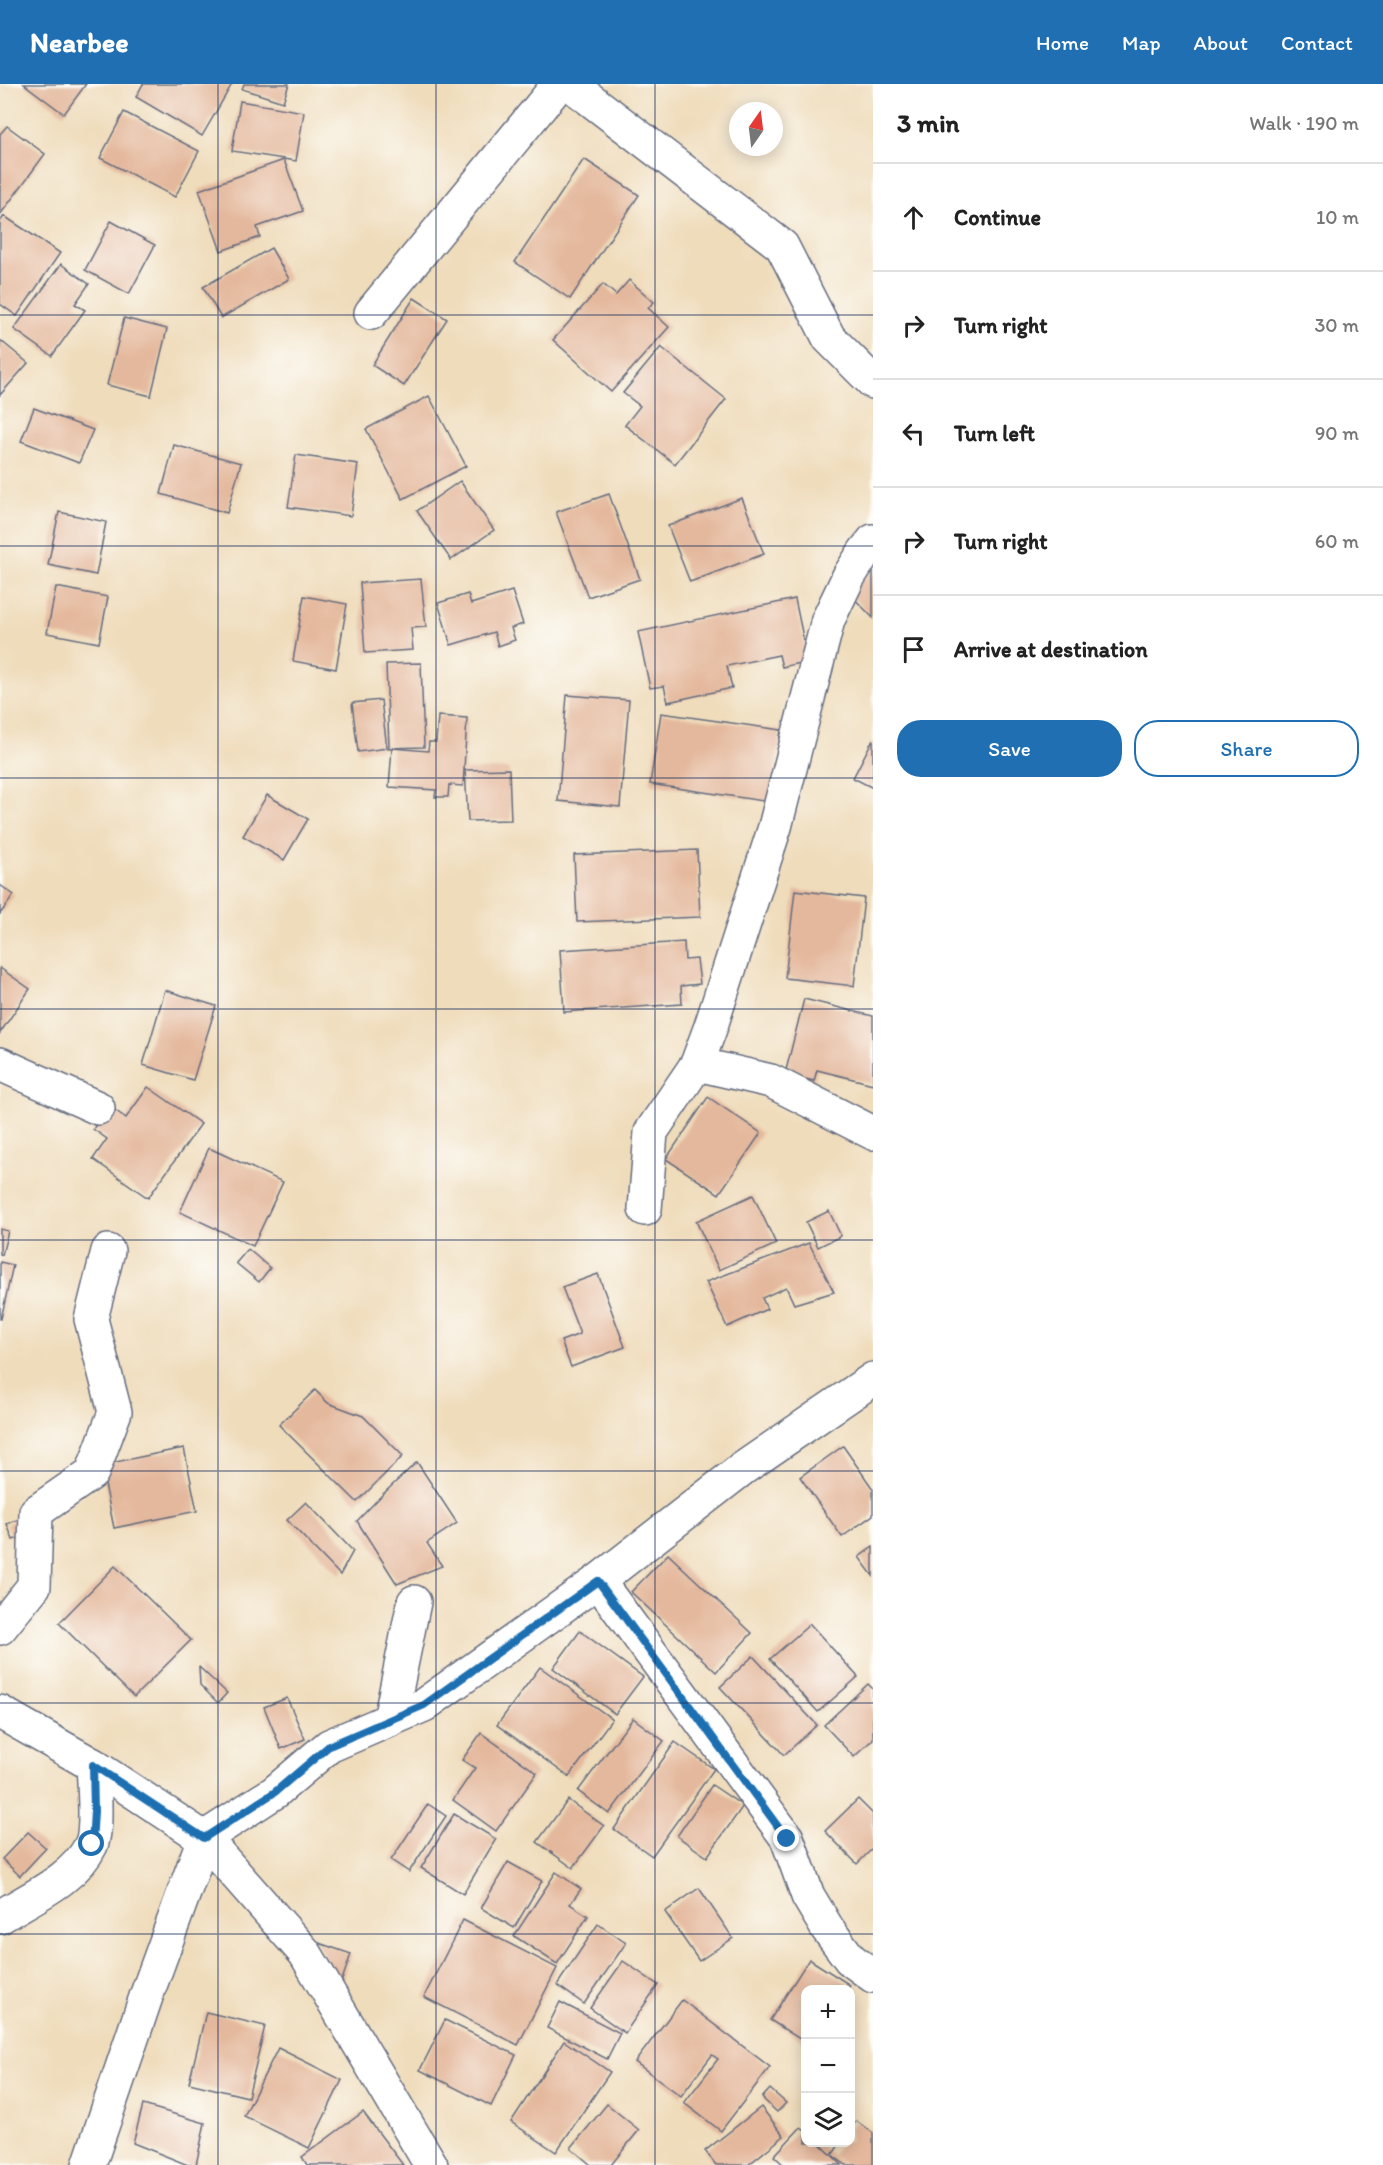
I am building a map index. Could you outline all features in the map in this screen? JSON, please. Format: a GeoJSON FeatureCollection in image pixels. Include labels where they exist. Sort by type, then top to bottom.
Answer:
{"type":"FeatureCollection","features":[{"type":"Feature","properties":{"kind":"street"},"geometry":{"type":"LineString","coordinates":[[371,313],[559,84]]}},
{"type":"Feature","properties":{"kind":"street"},"geometry":{"type":"LineString","coordinates":[[570,84],[782,246],[829,338],[873,382]]}},
{"type":"Feature","properties":{"kind":"street"},"geometry":{"type":"LineString","coordinates":[[645,1209],[651,1132],[696,1064],[711,1026],[775,827],[828,620],[849,576],[873,541]]}},
{"type":"Feature","properties":{"kind":"street"},"geometry":{"type":"LineString","coordinates":[[0,1064],[98,1108]]}},
{"type":"Feature","properties":{"kind":"street"},"geometry":{"type":"LineString","coordinates":[[696,1064],[771,1081],[873,1133]]}},
{"type":"Feature","properties":{"kind":"street"},"geometry":{"type":"LineString","coordinates":[[0,1628],[34,1586],[36,1512],[92,1473],[116,1412],[91,1319],[108,1251]]}},
{"type":"Feature","properties":{"kind":"street"},"geometry":{"type":"LineString","coordinates":[[89,2165],[147,1994],[204,1838],[275,1792],[329,1746],[424,1705],[598,1581],[742,1469],[873,1379]]}},
{"type":"Feature","properties":{"kind":"street"},"geometry":{"type":"LineString","coordinates":[[598,1581],[787,1839],[808,1896],[827,1929],[850,1959],[873,1976]]}},
{"type":"Feature","properties":{"kind":"street"},"geometry":{"type":"LineString","coordinates":[[390,1720],[414,1602]]}},
{"type":"Feature","properties":{"kind":"street"},"geometry":{"type":"LineString","coordinates":[[0,1712],[93,1765],[204,1838],[305,1953],[430,2165]]}},
{"type":"Feature","properties":{"kind":"street"},"geometry":{"type":"LineString","coordinates":[[0,1917],[71,1872],[92,1844],[93,1765]]}},
{"type":"Feature","properties":{"kind":"building"},"geometry":{"type":"Polygon","coordinates":[[[24,84],[86,84],[64,114],[24,84]]]}},
{"type":"Feature","properties":{"kind":"building"},"geometry":{"type":"Polygon","coordinates":[[[143,84],[232,84],[202,136],[136,97],[143,84]]]}},
{"type":"Feature","properties":{"kind":"building"},"geometry":{"type":"Polygon","coordinates":[[[244,84],[289,84],[283,102],[242,89],[244,84]]]}},
{"type":"Feature","properties":{"kind":"building"},"geometry":{"type":"Polygon","coordinates":[[[240,101],[304,112],[296,161],[232,151],[240,101]]]}},
{"type":"Feature","properties":{"kind":"building"},"geometry":{"type":"Polygon","coordinates":[[[124,112],[199,151],[175,197],[100,158],[124,112]]]}},
{"type":"Feature","properties":{"kind":"building"},"geometry":{"type":"Polygon","coordinates":[[[7,126],[45,154],[0,215],[0,134],[7,126]]]}},
{"type":"Feature","properties":{"kind":"building"},"geometry":{"type":"Polygon","coordinates":[[[584,159],[639,195],[570,299],[515,262],[584,159]]]}},
{"type":"Feature","properties":{"kind":"building"},"geometry":{"type":"Polygon","coordinates":[[[284,160],[303,211],[257,227],[260,237],[221,251],[199,190],[284,160]]]}},
{"type":"Feature","properties":{"kind":"building"},"geometry":{"type":"Polygon","coordinates":[[[4,216],[60,253],[17,316],[0,304],[0,222],[4,216]]]}},
{"type":"Feature","properties":{"kind":"building"},"geometry":{"type":"Polygon","coordinates":[[[111,221],[155,245],[129,294],[85,270],[111,221]]]}},
{"type":"Feature","properties":{"kind":"building"},"geometry":{"type":"Polygon","coordinates":[[[271,248],[289,279],[221,318],[203,287],[271,248]]]}},
{"type":"Feature","properties":{"kind":"building"},"geometry":{"type":"Polygon","coordinates":[[[61,264],[89,284],[75,304],[85,310],[52,356],[14,329],[61,264]]]}},
{"type":"Feature","properties":{"kind":"building"},"geometry":{"type":"Polygon","coordinates":[[[629,280],[654,302],[648,308],[669,327],[611,392],[553,340],[603,284],[616,295],[629,280]]]}},
{"type":"Feature","properties":{"kind":"building"},"geometry":{"type":"Polygon","coordinates":[[[414,298],[447,319],[404,386],[372,365],[414,298]]]}},
{"type":"Feature","properties":{"kind":"building"},"geometry":{"type":"Polygon","coordinates":[[[124,318],[167,329],[151,396],[107,385],[124,318]]]}},
{"type":"Feature","properties":{"kind":"building"},"geometry":{"type":"Polygon","coordinates":[[[0,340],[28,363],[0,395],[0,340]]]}},
{"type":"Feature","properties":{"kind":"building"},"geometry":{"type":"Polygon","coordinates":[[[661,347],[726,399],[675,464],[625,425],[640,406],[623,393],[661,347]]]}},
{"type":"Feature","properties":{"kind":"building"},"geometry":{"type":"Polygon","coordinates":[[[429,396],[466,466],[403,499],[366,429],[429,396]]]}},
{"type":"Feature","properties":{"kind":"building"},"geometry":{"type":"Polygon","coordinates":[[[34,408],[93,430],[79,463],[21,441],[34,408]]]}},
{"type":"Feature","properties":{"kind":"building"},"geometry":{"type":"Polygon","coordinates":[[[174,445],[241,463],[227,513],[161,494],[174,445]]]}},
{"type":"Feature","properties":{"kind":"building"},"geometry":{"type":"Polygon","coordinates":[[[296,455],[358,464],[351,516],[288,507],[296,455]]]}},
{"type":"Feature","properties":{"kind":"building"},"geometry":{"type":"Polygon","coordinates":[[[460,481],[494,530],[451,560],[417,511],[460,481]]]}},
{"type":"Feature","properties":{"kind":"building"},"geometry":{"type":"Polygon","coordinates":[[[609,494],[640,579],[588,597],[556,512],[609,494]]]}},
{"type":"Feature","properties":{"kind":"building"},"geometry":{"type":"Polygon","coordinates":[[[742,498],[764,554],[690,582],[668,526],[742,498]]]}},
{"type":"Feature","properties":{"kind":"building"},"geometry":{"type":"Polygon","coordinates":[[[59,512],[106,522],[96,575],[48,565],[59,512]]]}},
{"type":"Feature","properties":{"kind":"building"},"geometry":{"type":"Polygon","coordinates":[[[873,569],[873,618],[849,593],[873,569]]]}},
{"type":"Feature","properties":{"kind":"building"},"geometry":{"type":"Polygon","coordinates":[[[421,579],[426,627],[411,628],[413,650],[365,653],[360,583],[421,579]]]}},
{"type":"Feature","properties":{"kind":"building"},"geometry":{"type":"Polygon","coordinates":[[[56,587],[108,597],[99,643],[47,633],[56,587]]]}},
{"type":"Feature","properties":{"kind":"building"},"geometry":{"type":"Polygon","coordinates":[[[512,591],[523,624],[511,628],[515,640],[498,646],[494,632],[451,645],[438,603],[468,594],[471,604],[512,591]]]}},
{"type":"Feature","properties":{"kind":"building"},"geometry":{"type":"Polygon","coordinates":[[[304,596],[347,604],[336,669],[293,661],[304,596]]]}},
{"type":"Feature","properties":{"kind":"building"},"geometry":{"type":"Polygon","coordinates":[[[795,599],[808,661],[782,667],[779,655],[727,666],[732,688],[668,702],[664,686],[650,688],[638,632],[795,599]]]}},
{"type":"Feature","properties":{"kind":"building"},"geometry":{"type":"Polygon","coordinates":[[[421,663],[424,747],[389,748],[386,664],[421,663]]]}},
{"type":"Feature","properties":{"kind":"building"},"geometry":{"type":"Polygon","coordinates":[[[567,695],[629,700],[620,807],[558,801],[567,695]]]}},
{"type":"Feature","properties":{"kind":"building"},"geometry":{"type":"Polygon","coordinates":[[[381,700],[387,748],[358,752],[352,703],[381,700]]]}},
{"type":"Feature","properties":{"kind":"building"},"geometry":{"type":"Polygon","coordinates":[[[661,713],[781,730],[770,802],[650,784],[661,713]]]}},
{"type":"Feature","properties":{"kind":"building"},"geometry":{"type":"Polygon","coordinates":[[[438,716],[467,718],[463,786],[449,785],[448,797],[435,797],[436,790],[389,787],[392,748],[428,751],[429,742],[436,742],[438,716]]]}},
{"type":"Feature","properties":{"kind":"building"},"geometry":{"type":"Polygon","coordinates":[[[873,739],[873,788],[853,778],[873,739]]]}},
{"type":"Feature","properties":{"kind":"building"},"geometry":{"type":"Polygon","coordinates":[[[509,769],[511,820],[468,821],[465,770],[509,769]]]}},
{"type":"Feature","properties":{"kind":"building"},"geometry":{"type":"Polygon","coordinates":[[[267,795],[308,819],[284,860],[243,836],[267,795]]]}},
{"type":"Feature","properties":{"kind":"building"},"geometry":{"type":"Polygon","coordinates":[[[697,850],[700,917],[577,922],[574,855],[697,850]]]}},
{"type":"Feature","properties":{"kind":"building"},"geometry":{"type":"Polygon","coordinates":[[[0,885],[14,895],[0,914],[0,885]]]}},
{"type":"Feature","properties":{"kind":"building"},"geometry":{"type":"Polygon","coordinates":[[[795,890],[864,898],[854,986],[785,978],[795,890]]]}},
{"type":"Feature","properties":{"kind":"building"},"geometry":{"type":"Polygon","coordinates":[[[684,942],[685,960],[697,959],[700,984],[681,986],[682,1004],[564,1012],[560,950],[684,942]]]}},
{"type":"Feature","properties":{"kind":"building"},"geometry":{"type":"Polygon","coordinates":[[[0,968],[30,989],[0,1033],[0,968]]]}},
{"type":"Feature","properties":{"kind":"building"},"geometry":{"type":"Polygon","coordinates":[[[165,990],[216,1006],[193,1080],[143,1065],[165,990]]]}},
{"type":"Feature","properties":{"kind":"building"},"geometry":{"type":"Polygon","coordinates":[[[804,999],[873,1016],[873,1084],[817,1070],[814,1081],[785,1074],[804,999]]]}},
{"type":"Feature","properties":{"kind":"building"},"geometry":{"type":"Polygon","coordinates":[[[148,1087],[201,1124],[148,1198],[93,1159],[107,1139],[93,1129],[109,1106],[126,1118],[148,1087]]]}},
{"type":"Feature","properties":{"kind":"building"},"geometry":{"type":"Polygon","coordinates":[[[708,1097],[761,1133],[719,1194],[666,1159],[708,1097]]]}},
{"type":"Feature","properties":{"kind":"building"},"geometry":{"type":"Polygon","coordinates":[[[209,1148],[283,1182],[253,1246],[180,1212],[209,1148]]]}},
{"type":"Feature","properties":{"kind":"building"},"geometry":{"type":"Polygon","coordinates":[[[753,1195],[776,1244],[719,1270],[696,1221],[753,1195]]]}},
{"type":"Feature","properties":{"kind":"building"},"geometry":{"type":"Polygon","coordinates":[[[829,1211],[841,1236],[818,1247],[806,1222],[829,1211]]]}},
{"type":"Feature","properties":{"kind":"building"},"geometry":{"type":"Polygon","coordinates":[[[0,1229],[8,1231],[2,1255],[0,1254],[0,1229]]]}},
{"type":"Feature","properties":{"kind":"building"},"geometry":{"type":"Polygon","coordinates":[[[809,1243],[834,1292],[794,1304],[786,1287],[762,1298],[767,1309],[727,1327],[706,1282],[809,1243]]]}},
{"type":"Feature","properties":{"kind":"building"},"geometry":{"type":"Polygon","coordinates":[[[248,1249],[270,1268],[259,1282],[236,1263],[248,1249]]]}},
{"type":"Feature","properties":{"kind":"building"},"geometry":{"type":"Polygon","coordinates":[[[0,1262],[13,1265],[1,1319],[0,1319],[0,1262]]]}},
{"type":"Feature","properties":{"kind":"building"},"geometry":{"type":"Polygon","coordinates":[[[598,1274],[625,1347],[571,1367],[561,1341],[580,1334],[562,1287],[598,1274]]]}},
{"type":"Feature","properties":{"kind":"building"},"geometry":{"type":"Polygon","coordinates":[[[315,1390],[328,1403],[363,1416],[403,1456],[357,1502],[279,1425],[315,1390]]]}},
{"type":"Feature","properties":{"kind":"building"},"geometry":{"type":"Polygon","coordinates":[[[843,1446],[873,1489],[873,1515],[842,1537],[800,1477],[843,1446]]]}},
{"type":"Feature","properties":{"kind":"building"},"geometry":{"type":"Polygon","coordinates":[[[184,1448],[197,1511],[114,1528],[101,1465],[184,1448]]]}},
{"type":"Feature","properties":{"kind":"building"},"geometry":{"type":"Polygon","coordinates":[[[417,1462],[457,1523],[427,1543],[442,1566],[397,1584],[357,1521],[417,1462]]]}},
{"type":"Feature","properties":{"kind":"building"},"geometry":{"type":"Polygon","coordinates":[[[306,1502],[353,1551],[340,1575],[287,1520],[306,1502]]]}},
{"type":"Feature","properties":{"kind":"building"},"geometry":{"type":"Polygon","coordinates":[[[19,1519],[25,1536],[13,1540],[7,1524],[19,1519]]]}},
{"type":"Feature","properties":{"kind":"building"},"geometry":{"type":"Polygon","coordinates":[[[873,1547],[873,1576],[859,1557],[873,1547]]]}},
{"type":"Feature","properties":{"kind":"building"},"geometry":{"type":"Polygon","coordinates":[[[668,1554],[752,1633],[716,1672],[631,1592],[668,1554]]]}},
{"type":"Feature","properties":{"kind":"building"},"geometry":{"type":"Polygon","coordinates":[[[115,1566],[191,1640],[134,1697],[59,1623],[115,1566]]]}},
{"type":"Feature","properties":{"kind":"building"},"geometry":{"type":"Polygon","coordinates":[[[810,1624],[858,1677],[818,1712],[770,1659],[810,1624]]]}},
{"type":"Feature","properties":{"kind":"building"},"geometry":{"type":"Polygon","coordinates":[[[580,1631],[643,1677],[615,1714],[553,1668],[580,1631]]]}},
{"type":"Feature","properties":{"kind":"building"},"geometry":{"type":"Polygon","coordinates":[[[753,1656],[817,1725],[784,1755],[720,1687],[753,1656]]]}},
{"type":"Feature","properties":{"kind":"building"},"geometry":{"type":"Polygon","coordinates":[[[199,1667],[227,1693],[218,1703],[200,1685],[199,1667]]]}},
{"type":"Feature","properties":{"kind":"building"},"geometry":{"type":"Polygon","coordinates":[[[540,1667],[612,1719],[569,1777],[497,1725],[540,1667]]]}},
{"type":"Feature","properties":{"kind":"building"},"geometry":{"type":"Polygon","coordinates":[[[868,1684],[873,1689],[873,1739],[854,1757],[824,1725],[868,1684]]]}},
{"type":"Feature","properties":{"kind":"building"},"geometry":{"type":"Polygon","coordinates":[[[287,1698],[305,1739],[281,1749],[264,1707],[287,1698]]]}},
{"type":"Feature","properties":{"kind":"building"},"geometry":{"type":"Polygon","coordinates":[[[633,1718],[664,1741],[609,1814],[578,1791],[633,1718]]]}},
{"type":"Feature","properties":{"kind":"building"},"geometry":{"type":"Polygon","coordinates":[[[481,1733],[537,1773],[496,1831],[453,1800],[475,1768],[462,1760],[481,1733]]]}},
{"type":"Feature","properties":{"kind":"building"},"geometry":{"type":"Polygon","coordinates":[[[675,1742],[714,1769],[652,1856],[614,1829],[675,1742]]]}},
{"type":"Feature","properties":{"kind":"building"},"geometry":{"type":"Polygon","coordinates":[[[712,1785],[743,1806],[707,1857],[677,1836],[712,1785]]]}},
{"type":"Feature","properties":{"kind":"building"},"geometry":{"type":"Polygon","coordinates":[[[858,1799],[873,1814],[873,1848],[857,1864],[825,1831],[858,1799]]]}},
{"type":"Feature","properties":{"kind":"building"},"geometry":{"type":"Polygon","coordinates":[[[568,1800],[604,1826],[573,1868],[537,1842],[568,1800]]]}},
{"type":"Feature","properties":{"kind":"building"},"geometry":{"type":"Polygon","coordinates":[[[428,1804],[446,1816],[409,1872],[391,1860],[428,1804]]]}},
{"type":"Feature","properties":{"kind":"building"},"geometry":{"type":"Polygon","coordinates":[[[454,1814],[496,1839],[463,1894],[421,1868],[454,1814]]]}},
{"type":"Feature","properties":{"kind":"building"},"geometry":{"type":"Polygon","coordinates":[[[28,1832],[46,1848],[20,1876],[2,1859],[28,1832]]]}},
{"type":"Feature","properties":{"kind":"building"},"geometry":{"type":"Polygon","coordinates":[[[508,1862],[542,1881],[514,1928],[481,1908],[508,1862]]]}},
{"type":"Feature","properties":{"kind":"building"},"geometry":{"type":"Polygon","coordinates":[[[556,1872],[581,1889],[570,1904],[588,1916],[557,1964],[514,1936],[556,1872]]]}},
{"type":"Feature","properties":{"kind":"building"},"geometry":{"type":"Polygon","coordinates":[[[699,1888],[733,1938],[699,1961],[665,1912],[699,1888]]]}},
{"type":"Feature","properties":{"kind":"building"},"geometry":{"type":"Polygon","coordinates":[[[463,1920],[557,1968],[518,2045],[424,1997],[463,1920]]]}},
{"type":"Feature","properties":{"kind":"building"},"geometry":{"type":"Polygon","coordinates":[[[598,1924],[626,1943],[584,2004],[557,1985],[598,1924]]]}},
{"type":"Feature","properties":{"kind":"building"},"geometry":{"type":"Polygon","coordinates":[[[316,1942],[351,1954],[340,1986],[316,1942]]]}},
{"type":"Feature","properties":{"kind":"building"},"geometry":{"type":"Polygon","coordinates":[[[809,1959],[850,1985],[801,1985],[801,2040],[770,2020],[809,1959]]]}},
{"type":"Feature","properties":{"kind":"building"},"geometry":{"type":"Polygon","coordinates":[[[623,1961],[658,1985],[625,2033],[590,2008],[623,1961]]]}},
{"type":"Feature","properties":{"kind":"building"},"geometry":{"type":"Polygon","coordinates":[[[682,2000],[770,2067],[721,2131],[684,2103],[718,2059],[712,2055],[681,2096],[635,2062],[682,2000]]]}},
{"type":"Feature","properties":{"kind":"building"},"geometry":{"type":"Polygon","coordinates":[[[560,2002],[620,2033],[607,2059],[547,2028],[560,2002]]]}},
{"type":"Feature","properties":{"kind":"building"},"geometry":{"type":"Polygon","coordinates":[[[206,2012],[265,2026],[248,2097],[189,2083],[206,2012]]]}},
{"type":"Feature","properties":{"kind":"building"},"geometry":{"type":"Polygon","coordinates":[[[445,2020],[516,2055],[491,2106],[420,2070],[445,2020]]]}},
{"type":"Feature","properties":{"kind":"building"},"geometry":{"type":"Polygon","coordinates":[[[564,2041],[610,2072],[556,2152],[511,2122],[564,2041]]]}},
{"type":"Feature","properties":{"kind":"building"},"geometry":{"type":"Polygon","coordinates":[[[278,2048],[342,2080],[309,2148],[244,2116],[278,2048]]]}},
{"type":"Feature","properties":{"kind":"building"},"geometry":{"type":"Polygon","coordinates":[[[770,2089],[786,2103],[777,2112],[762,2098],[770,2089]]]}},
{"type":"Feature","properties":{"kind":"building"},"geometry":{"type":"Polygon","coordinates":[[[607,2104],[639,2130],[611,2165],[591,2165],[571,2148],[607,2104]]]}},
{"type":"Feature","properties":{"kind":"building"},"geometry":{"type":"Polygon","coordinates":[[[143,2105],[205,2123],[196,2165],[188,2165],[133,2143],[143,2105]]]}},
{"type":"Feature","properties":{"kind":"building"},"geometry":{"type":"Polygon","coordinates":[[[761,2107],[784,2136],[748,2165],[716,2165],[705,2151],[761,2107]]]}},
{"type":"Feature","properties":{"kind":"building"},"geometry":{"type":"Polygon","coordinates":[[[363,2112],[403,2165],[307,2165],[302,2157],[363,2112]]]}},
{"type":"Feature","properties":{"kind":"building"},"geometry":{"type":"Polygon","coordinates":[[[855,2122],[873,2133],[873,2165],[846,2165],[832,2155],[838,2147],[855,2147],[855,2122]]]}},
{"type":"Feature","properties":{"kind":"building"},"geometry":{"type":"Polygon","coordinates":[[[801,2127],[801,2147],[823,2147],[842,2165],[784,2165],[774,2156],[801,2127]]]}},
{"type":"Feature","properties":{"kind":"route"},"geometry":{"type":"LineString","coordinates":[[92,1844],[93,1765],[204,1838],[275,1792],[329,1746],[424,1705],[598,1581],[787,1839]]}}]}
